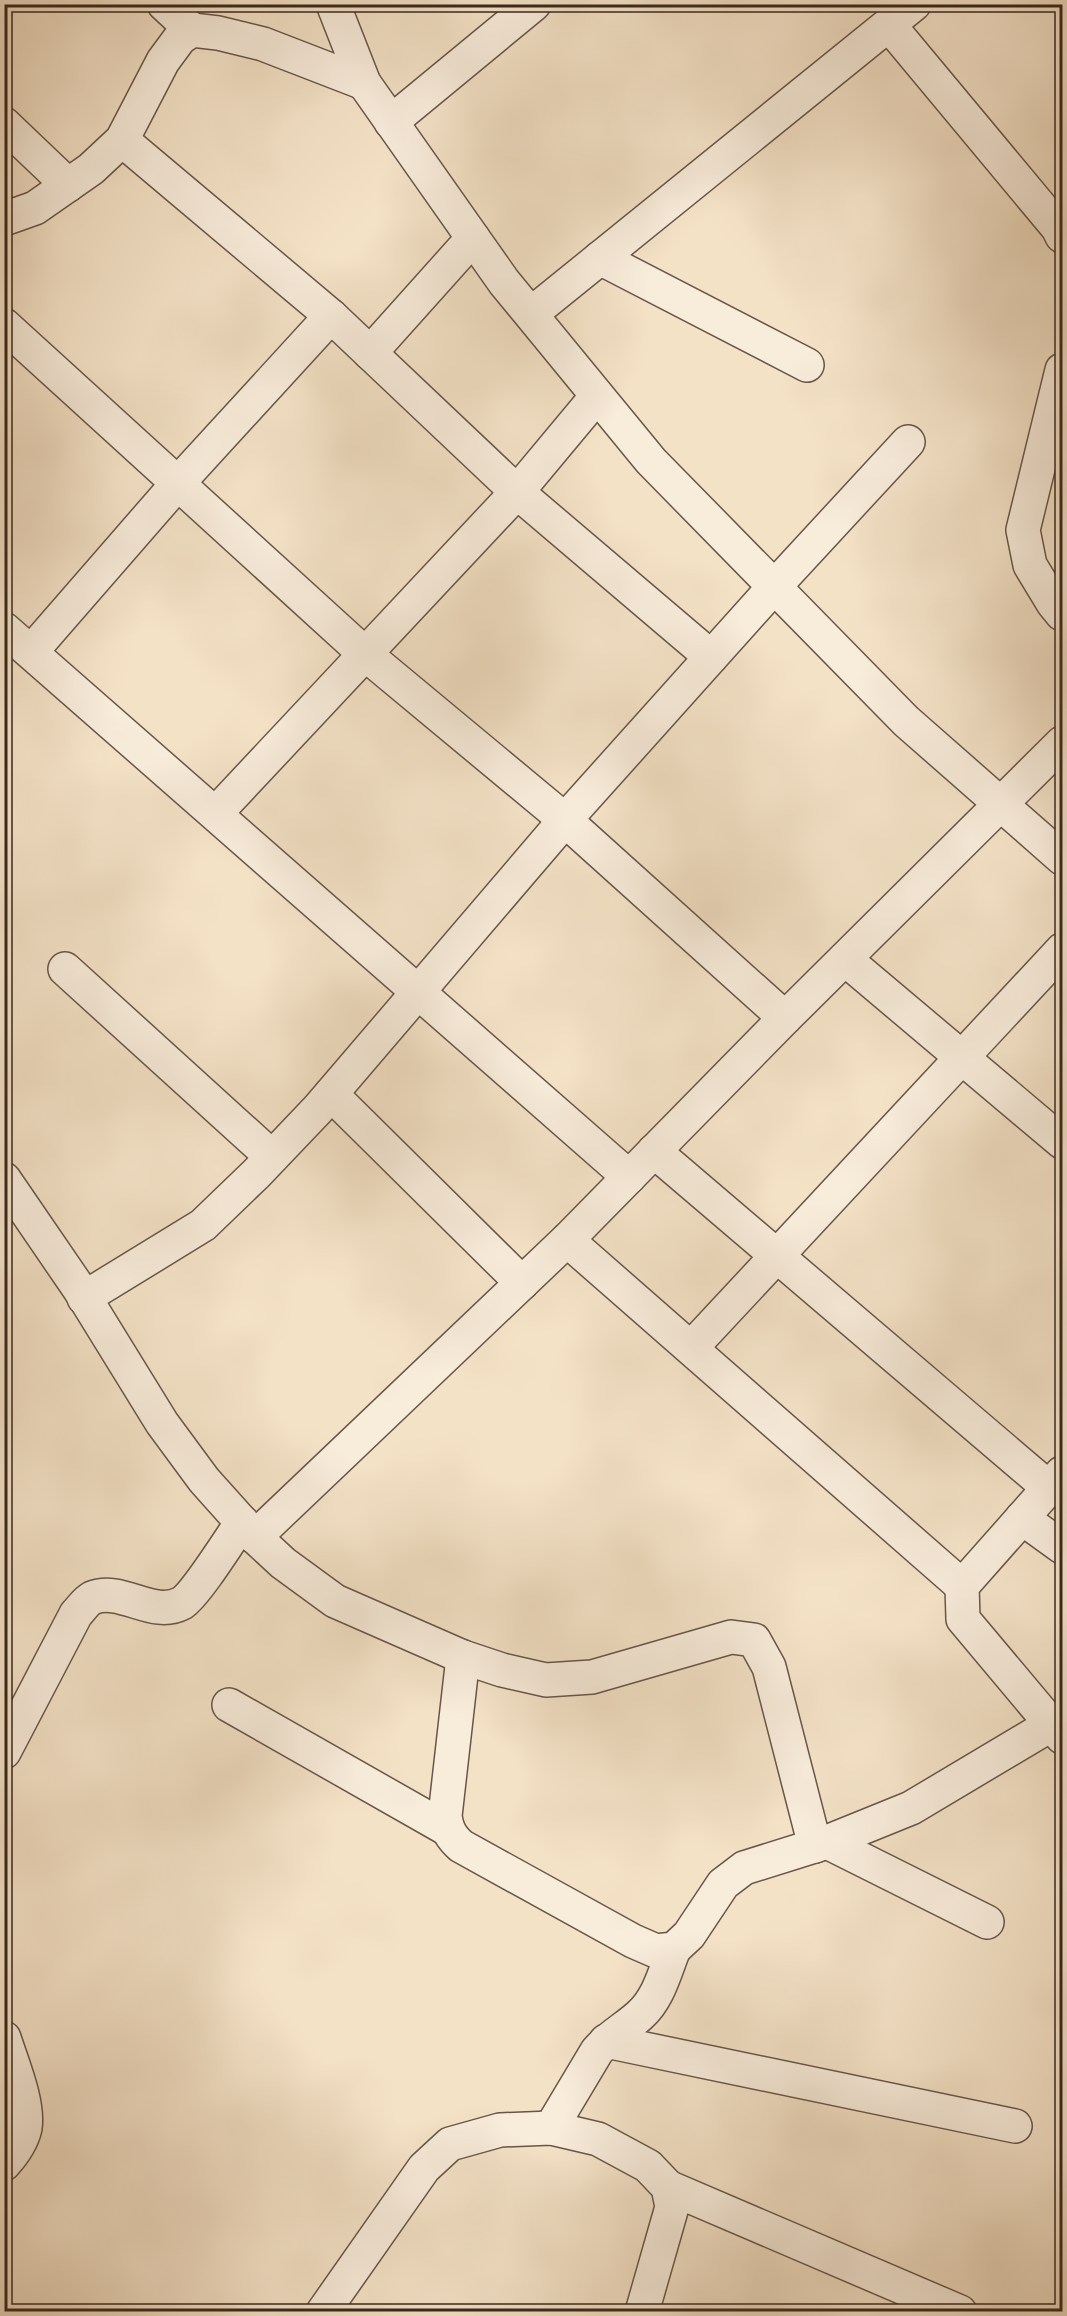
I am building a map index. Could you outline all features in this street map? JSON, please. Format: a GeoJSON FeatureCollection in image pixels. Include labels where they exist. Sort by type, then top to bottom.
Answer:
{"type":"FeatureCollection","features":[{"type":"Feature","properties":{"kind":"street"},"geometry":{"type":"LineString","coordinates":[[164,4],[192,30],[218,33],[263,44],[364,83]]}},
{"type":"Feature","properties":{"kind":"street"},"geometry":{"type":"LineString","coordinates":[[333,4],[364,83],[391,122],[504,282],[651,461],[906,721],[1062,858]]}},
{"type":"Feature","properties":{"kind":"street"},"geometry":{"type":"LineString","coordinates":[[391,122],[534,4]]}},
{"type":"Feature","properties":{"kind":"street"},"geometry":{"type":"LineString","coordinates":[[531,314],[901,15],[1062,236]]}},
{"type":"Feature","properties":{"kind":"street"},"geometry":{"type":"LineString","coordinates":[[4,219],[35,208],[91,169],[122,140],[163,62],[180,38],[192,30]]}},
{"type":"Feature","properties":{"kind":"street"},"geometry":{"type":"LineString","coordinates":[[4,124],[68,185]]}},
{"type":"Feature","properties":{"kind":"street"},"geometry":{"type":"LineString","coordinates":[[122,140],[332,316],[517,492],[711,657]]}},
{"type":"Feature","properties":{"kind":"street"},"geometry":{"type":"LineString","coordinates":[[370,353],[473,238]]}},
{"type":"Feature","properties":{"kind":"street"},"geometry":{"type":"LineString","coordinates":[[600,258],[807,365]]}},
{"type":"Feature","properties":{"kind":"street"},"geometry":{"type":"LineString","coordinates":[[31,652],[178,483],[332,316]]}},
{"type":"Feature","properties":{"kind":"street"},"geometry":{"type":"LineString","coordinates":[[4,325],[364,653],[565,820],[785,1018]]}},
{"type":"Feature","properties":{"kind":"street"},"geometry":{"type":"LineString","coordinates":[[1062,370],[1023,530],[1030,565],[1062,614]]}},
{"type":"Feature","properties":{"kind":"street"},"geometry":{"type":"LineString","coordinates":[[216,813],[517,492],[597,396]]}},
{"type":"Feature","properties":{"kind":"street"},"geometry":{"type":"LineString","coordinates":[[84,1298],[204,1225],[272,1157],[331,1094],[565,820],[908,442]]}},
{"type":"Feature","properties":{"kind":"street"},"geometry":{"type":"LineString","coordinates":[[4,629],[629,1177]]}},
{"type":"Feature","properties":{"kind":"street"},"geometry":{"type":"LineString","coordinates":[[4,1752],[76,1614],[91,1598],[110,1594],[160,1607],[182,1602],[249,1529],[567,1240],[785,1018],[1062,743]]}},
{"type":"Feature","properties":{"kind":"street"},"geometry":{"type":"LineString","coordinates":[[691,1348],[963,1059],[1062,950]]}},
{"type":"Feature","properties":{"kind":"street"},"geometry":{"type":"LineString","coordinates":[[845,959],[1062,1142]]}},
{"type":"Feature","properties":{"kind":"street"},"geometry":{"type":"LineString","coordinates":[[65,969],[272,1157]]}},
{"type":"Feature","properties":{"kind":"street"},"geometry":{"type":"LineString","coordinates":[[331,1094],[522,1283]]}},
{"type":"Feature","properties":{"kind":"street"},"geometry":{"type":"LineString","coordinates":[[550,2128],[597,2051],[649,2005],[658,1992],[674,1949],[689,1935],[723,1884],[744,1868],[821,1844],[911,1808],[1057,1730],[963,1619],[962,1586],[1056,1481],[778,1256],[654,1151]]}},
{"type":"Feature","properties":{"kind":"street"},"geometry":{"type":"LineString","coordinates":[[4,1179],[84,1298],[162,1423],[204,1480],[283,1563],[335,1601],[463,1657],[502,1670],[546,1680],[592,1677],[731,1637],[754,1640],[769,1667],[821,1844],[987,1922]]}},
{"type":"Feature","properties":{"kind":"street"},"geometry":{"type":"LineString","coordinates":[[567,1240],[962,1586]]}},
{"type":"Feature","properties":{"kind":"street"},"geometry":{"type":"LineString","coordinates":[[1022,1518],[1062,1548]]}},
{"type":"Feature","properties":{"kind":"street"},"geometry":{"type":"LineString","coordinates":[[463,1657],[445,1816],[447,1829],[452,1838],[461,1846],[633,1941],[656,1951],[674,1949]]}},
{"type":"Feature","properties":{"kind":"street"},"geometry":{"type":"LineString","coordinates":[[229,1705],[447,1829]]}},
{"type":"Feature","properties":{"kind":"street"},"geometry":{"type":"LineString","coordinates":[[4,2038],[23,2105],[25,2128],[16,2150],[4,2164]]}},
{"type":"Feature","properties":{"kind":"street"},"geometry":{"type":"LineString","coordinates":[[606,2041],[1014,2126]]}},
{"type":"Feature","properties":{"kind":"street"},"geometry":{"type":"LineString","coordinates":[[323,2312],[424,2168],[450,2144],[500,2130],[550,2128],[598,2139],[648,2166],[668,2187],[960,2312]]}},
{"type":"Feature","properties":{"kind":"street"},"geometry":{"type":"LineString","coordinates":[[642,2312],[672,2206],[668,2187]]}}]}
